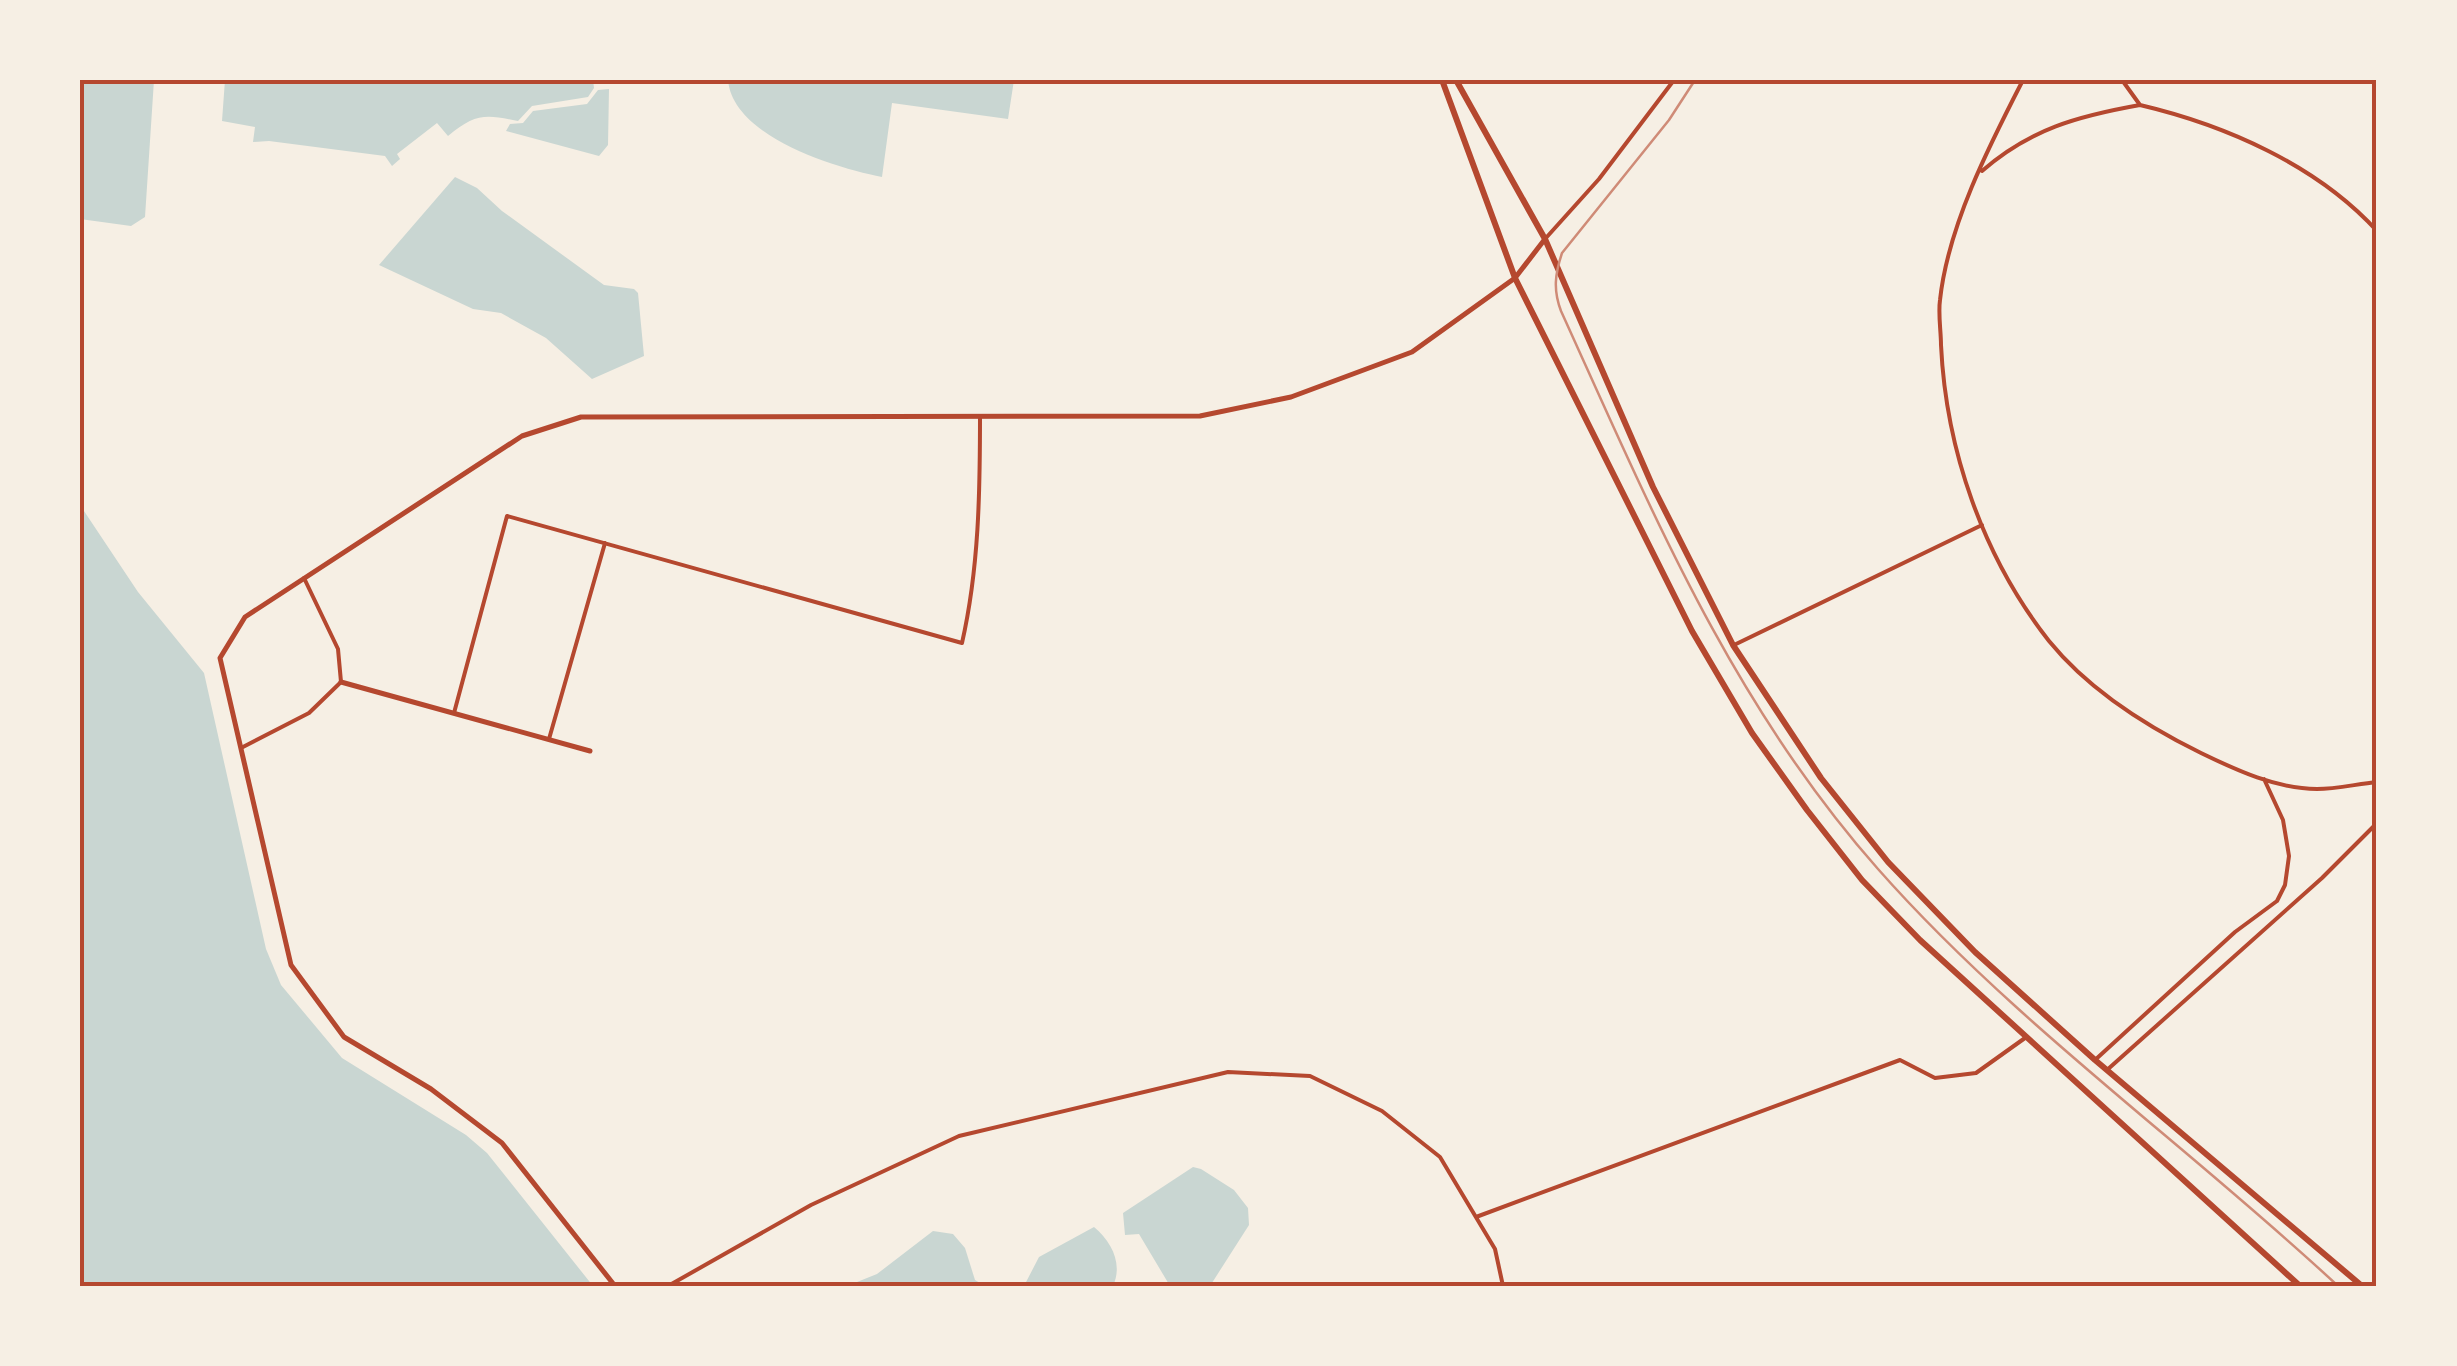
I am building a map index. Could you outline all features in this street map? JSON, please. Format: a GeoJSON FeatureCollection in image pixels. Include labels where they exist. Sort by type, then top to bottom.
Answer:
{"type":"FeatureCollection","features":[{"type":"Feature","properties":{"kind":"main road"},"geometry":{"type":"LineString","coordinates":[[1442,80],[1516,278],[1692,632],[1752,733],[1862,880],[1920,940],[2300,1286]]}},
{"type":"Feature","properties":{"kind":"main road"},"geometry":{"type":"LineString","coordinates":[[1456,80],[1545,239],[1653,487],[1733,645],[1782,723],[1888,862],[1963,940],[2094,1060],[2362,1286]]}},
{"type":"Feature","properties":{"kind":"street"},"geometry":{"type":"LineString","coordinates":[[615,1286],[502,1143],[431,1090],[344,1037],[291,965],[220,658],[245,617],[522,436],[580,417],[1200,416],[1292,397],[1412,352],[1516,278],[1608,168],[1674,80]]}},
{"type":"Feature","properties":{"kind":"street"},"geometry":{"type":"LineString","coordinates":[[2023,80],[1954,232],[1939,302],[1944,396],[1970,498],[2003,570],[2050,642],[2101,691],[2164,734],[2264,779],[2315,789],[2377,782]]}},
{"type":"Feature","properties":{"kind":"street"},"geometry":{"type":"LineString","coordinates":[[2122,80],[2140,105]]}},
{"type":"Feature","properties":{"kind":"street"},"geometry":{"type":"LineString","coordinates":[[1981,172],[2009,147],[2054,125],[2140,105],[2246,139],[2317,181],[2377,231]]}},
{"type":"Feature","properties":{"kind":"street"},"geometry":{"type":"LineString","coordinates":[[454,714],[508,516],[962,643],[971,604],[980,509],[980,416]]}},
{"type":"Feature","properties":{"kind":"street"},"geometry":{"type":"LineString","coordinates":[[1733,645],[1982,525]]}},
{"type":"Feature","properties":{"kind":"street"},"geometry":{"type":"LineString","coordinates":[[549,739],[605,543]]}},
{"type":"Feature","properties":{"kind":"street"},"geometry":{"type":"LineString","coordinates":[[304,578],[338,649],[341,682]]}},
{"type":"Feature","properties":{"kind":"street"},"geometry":{"type":"LineString","coordinates":[[341,682],[590,750]]}},
{"type":"Feature","properties":{"kind":"street"},"geometry":{"type":"LineString","coordinates":[[241,748],[308,713],[341,682]]}},
{"type":"Feature","properties":{"kind":"street"},"geometry":{"type":"LineString","coordinates":[[2094,1060],[2236,932],[2277,901],[2285,885],[2289,856],[2283,820],[2264,779]]}},
{"type":"Feature","properties":{"kind":"street"},"geometry":{"type":"LineString","coordinates":[[2107,1070],[2322,878],[2377,823]]}},
{"type":"Feature","properties":{"kind":"street"},"geometry":{"type":"LineString","coordinates":[[1476,1217],[1900,1060],[1935,1078],[1976,1073],[2025,1038]]}},
{"type":"Feature","properties":{"kind":"street"},"geometry":{"type":"LineString","coordinates":[[668,1286],[811,1205],[958,1136],[1228,1072],[1310,1076],[1382,1111],[1440,1158],[1495,1249],[1503,1286]]}},
{"type":"Feature","properties":{"kind":"shaded area"},"geometry":{"type":"Polygon","coordinates":[[[80,80],[154,80],[145,217],[131,226],[80,219],[80,80]]]}},
{"type":"Feature","properties":{"kind":"shaded area"},"geometry":{"type":"Polygon","coordinates":[[[225,80],[593,80],[594,88],[588,97],[532,106],[518,121],[480,118],[448,136],[437,123],[397,154],[400,159],[392,166],[385,156],[253,142],[255,127],[222,121],[225,80]]]}},
{"type":"Feature","properties":{"kind":"shaded area"},"geometry":{"type":"Polygon","coordinates":[[[728,80],[1014,80],[1008,119],[892,103],[882,177],[814,157],[767,133],[734,100],[728,80]]]}},
{"type":"Feature","properties":{"kind":"shaded area"},"geometry":{"type":"Polygon","coordinates":[[[609,89],[608,145],[599,156],[506,131],[510,124],[523,123],[533,111],[587,104],[598,90],[609,89]]]}},
{"type":"Feature","properties":{"kind":"shaded area"},"geometry":{"type":"Polygon","coordinates":[[[455,177],[477,188],[502,211],[604,285],[634,289],[638,293],[644,356],[592,379],[546,338],[501,313],[473,309],[379,265],[455,177]]]}},
{"type":"Feature","properties":{"kind":"shaded area"},"geometry":{"type":"Polygon","coordinates":[[[80,505],[138,592],[204,673],[266,949],[281,985],[342,1058],[466,1135],[487,1153],[593,1286],[80,1286],[80,505]]]}},
{"type":"Feature","properties":{"kind":"shaded area"},"geometry":{"type":"Polygon","coordinates":[[[1193,1167],[1234,1190],[1248,1208],[1249,1225],[1210,1286],[1170,1286],[1139,1234],[1125,1235],[1123,1213],[1193,1167]]]}},
{"type":"Feature","properties":{"kind":"shaded area"},"geometry":{"type":"Polygon","coordinates":[[[1094,1227],[1114,1254],[1117,1270],[1113,1286],[1024,1286],[1039,1257],[1094,1227]]]}},
{"type":"Feature","properties":{"kind":"shaded area"},"geometry":{"type":"Polygon","coordinates":[[[933,1231],[953,1234],[965,1248],[975,1280],[985,1286],[847,1286],[877,1274],[933,1231]]]}},
{"type":"Feature","properties":{"kind":"tram line"},"geometry":{"type":"LineString","coordinates":[[1695,80],[1669,120],[1562,253],[1556,282],[1561,311],[1698,602],[1779,740],[1878,869],[1930,925],[2044,1032],[2338,1286]]}}]}
